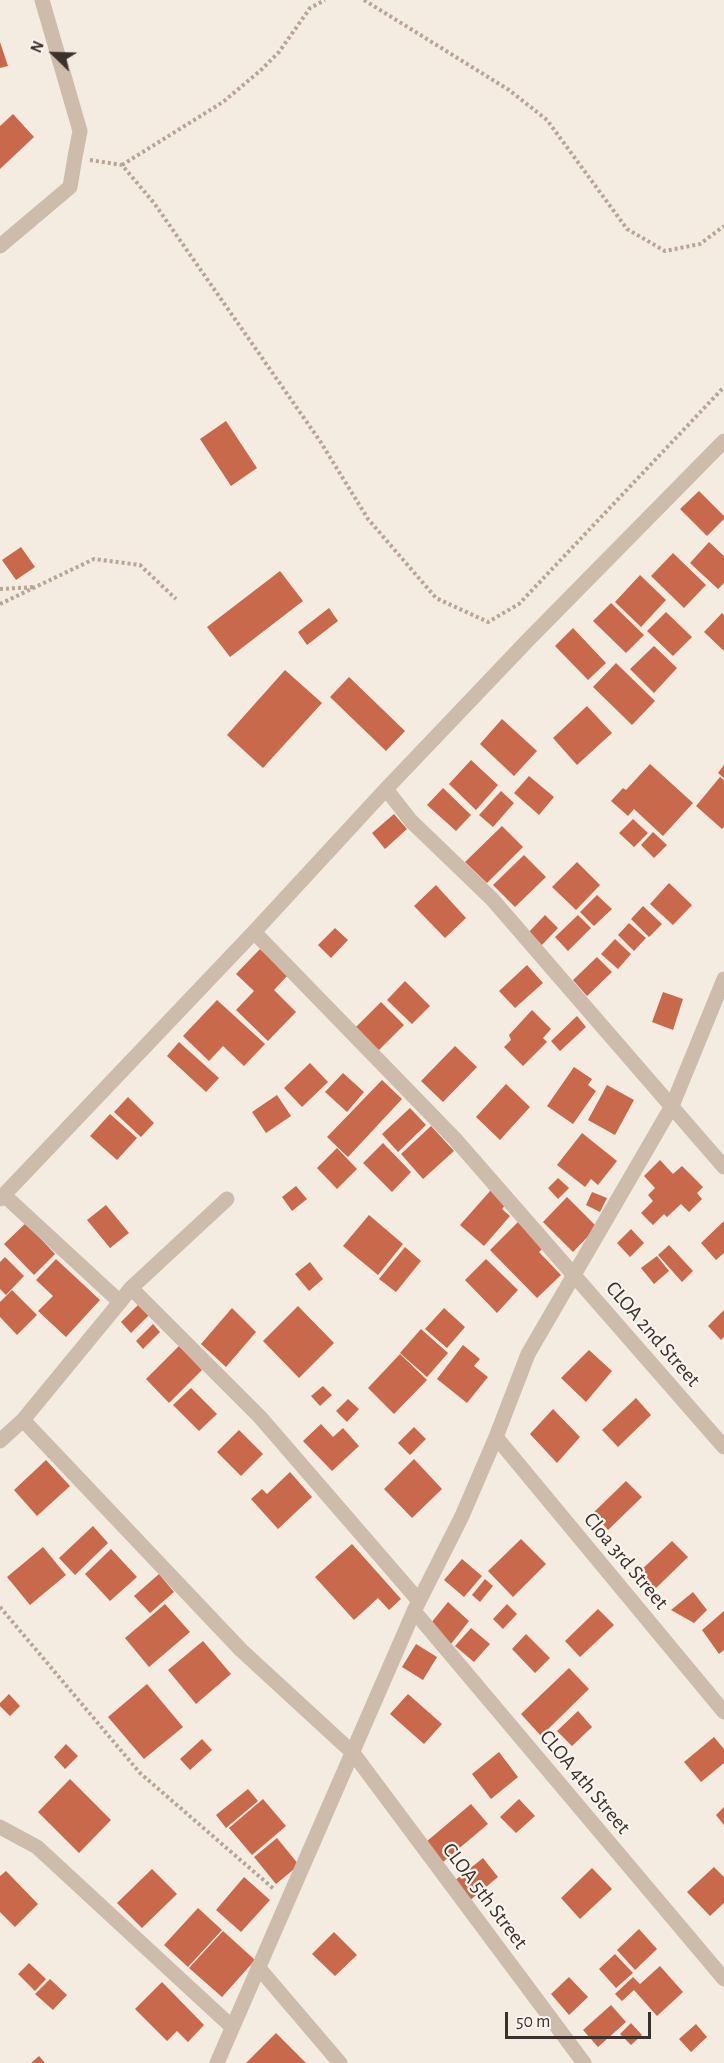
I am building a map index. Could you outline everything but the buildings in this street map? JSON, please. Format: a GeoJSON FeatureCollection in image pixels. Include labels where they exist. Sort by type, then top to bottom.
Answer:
{"type":"FeatureCollection","features":[{"type":"Feature","properties":{"kind":"street"},"geometry":{"type":"LineString","coordinates":[[0,246],[70,188],[80,131],[42,0]]}},
{"type":"Feature","properties":{"kind":"street"},"geometry":{"type":"LineString","coordinates":[[120,1302],[2,1197],[254,932],[386,789],[724,441]]}},
{"type":"Feature","properties":{"kind":"street"},"geometry":{"type":"LineString","coordinates":[[386,789],[411,821],[492,899],[724,1167]]}},
{"type":"Feature","properties":{"kind":"street","name":"CLOA 2nd Street"},"geometry":{"type":"LineString","coordinates":[[254,932],[443,1125],[724,1447]]}},
{"type":"Feature","properties":{"kind":"street"},"geometry":{"type":"LineString","coordinates":[[217,2063],[417,1606],[462,1516],[496,1437],[528,1353],[672,1106],[724,979]]}},
{"type":"Feature","properties":{"kind":"street"},"geometry":{"type":"LineString","coordinates":[[0,1441],[23,1420],[131,1288],[227,1199]]}},
{"type":"Feature","properties":{"kind":"street","name":"CLOA 4th Street"},"geometry":{"type":"LineString","coordinates":[[131,1288],[260,1417],[724,1979]]}},
{"type":"Feature","properties":{"kind":"street","name":"CLOA 5th Street"},"geometry":{"type":"LineString","coordinates":[[23,1420],[241,1650],[352,1753],[584,2063]]}},
{"type":"Feature","properties":{"kind":"street","name":"Cloa 3rd Street"},"geometry":{"type":"LineString","coordinates":[[496,1437],[724,1712]]}},
{"type":"Feature","properties":{"kind":"street"},"geometry":{"type":"LineString","coordinates":[[0,1827],[37,1847],[232,2027]]}},
{"type":"Feature","properties":{"kind":"street"},"geometry":{"type":"LineString","coordinates":[[258,1967],[340,2063]]}},
{"type":"Feature","properties":{"kind":"path"},"geometry":{"type":"LineString","coordinates":[[122,165],[223,102],[279,52],[310,8],[325,0]]}},
{"type":"Feature","properties":{"kind":"path"},"geometry":{"type":"LineString","coordinates":[[364,0],[509,90],[547,120],[627,230],[665,251],[700,244],[724,226]]}},
{"type":"Feature","properties":{"kind":"path"},"geometry":{"type":"LineString","coordinates":[[75,157],[122,165],[161,212],[320,441],[368,519],[436,598],[488,622],[519,604],[724,387]]}},
{"type":"Feature","properties":{"kind":"path"},"geometry":{"type":"LineString","coordinates":[[0,604],[94,559],[140,565],[176,599]]}},
{"type":"Feature","properties":{"kind":"path"},"geometry":{"type":"LineString","coordinates":[[0,589],[40,586]]}},
{"type":"Feature","properties":{"kind":"path"},"geometry":{"type":"LineString","coordinates":[[0,1607],[140,1773],[270,1887],[288,1898]]}}]}
